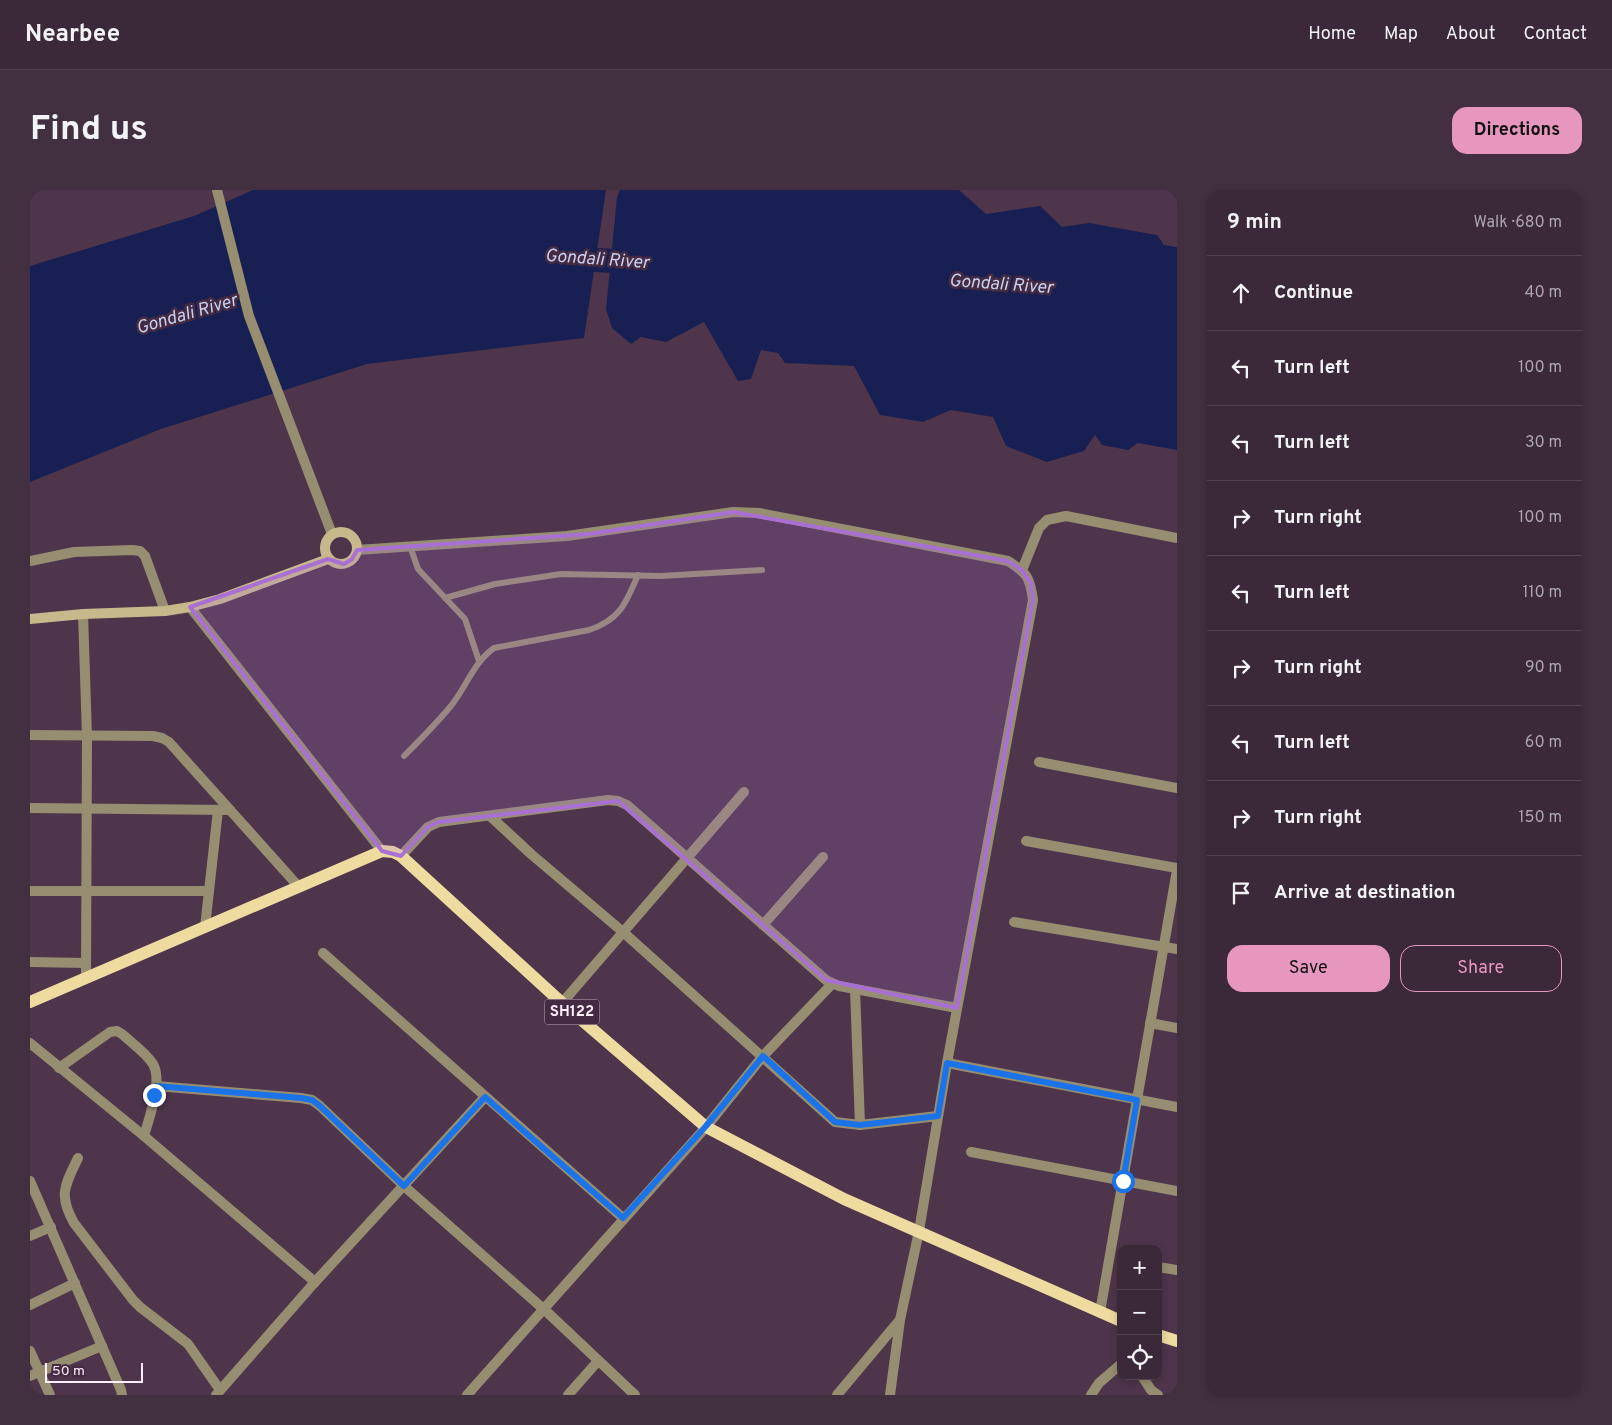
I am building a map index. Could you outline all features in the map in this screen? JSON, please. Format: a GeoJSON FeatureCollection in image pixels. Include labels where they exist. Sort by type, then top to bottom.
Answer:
{"type":"FeatureCollection","features":[{"type":"Feature","properties":{"kind":"main road"},"geometry":{"type":"LineString","coordinates":[[342,531],[348,533],[355,540],[357,550],[352,559],[344,564],[338,564],[328,559],[325,554],[325,542],[332,534],[342,531]]}},
{"type":"Feature","properties":{"kind":"main road"},"geometry":{"type":"LineString","coordinates":[[30,619],[83,614],[165,611],[190,607],[220,599],[328,559]]}},
{"type":"Feature","properties":{"kind":"main road"},"geometry":{"type":"LineString","coordinates":[[30,1002],[382,851]]}},
{"type":"Feature","properties":{"kind":"main road","name":"SH122"},"geometry":{"type":"LineString","coordinates":[[382,851],[393,852],[401,856],[562,1003],[706,1126],[844,1199],[1117,1319]]}},
{"type":"Feature","properties":{"kind":"main road"},"geometry":{"type":"LineString","coordinates":[[1162,1336],[1177,1341]]}},
{"type":"Feature","properties":{"kind":"street"},"geometry":{"type":"LineString","coordinates":[[217,190],[249,316],[302,460],[332,534]]}},
{"type":"Feature","properties":{"kind":"street"},"geometry":{"type":"LineString","coordinates":[[357,550],[589,534],[734,512],[759,514],[1008,561],[1022,570],[1031,583],[1032,600],[947,1063],[919,1232],[900,1320],[890,1395]]}},
{"type":"Feature","properties":{"kind":"street"},"geometry":{"type":"LineString","coordinates":[[1022,570],[1039,528],[1047,520],[1066,516],[1177,538]]}},
{"type":"Feature","properties":{"kind":"street"},"geometry":{"type":"LineString","coordinates":[[30,560],[84,551],[140,551],[145,556],[165,611]]}},
{"type":"Feature","properties":{"kind":"street"},"geometry":{"type":"LineString","coordinates":[[190,607],[382,851]]}},
{"type":"Feature","properties":{"kind":"street"},"geometry":{"type":"LineString","coordinates":[[83,614],[87,736],[86,978]]}},
{"type":"Feature","properties":{"kind":"street"},"geometry":{"type":"LineString","coordinates":[[30,735],[153,736],[162,738],[169,742],[299,886]]}},
{"type":"Feature","properties":{"kind":"street"},"geometry":{"type":"LineString","coordinates":[[1039,762],[1177,788]]}},
{"type":"Feature","properties":{"kind":"street"},"geometry":{"type":"LineString","coordinates":[[562,1003],[744,792]]}},
{"type":"Feature","properties":{"kind":"street"},"geometry":{"type":"LineString","coordinates":[[401,856],[428,826],[440,822],[608,800],[618,801],[627,805],[832,984],[957,1008]]}},
{"type":"Feature","properties":{"kind":"street"},"geometry":{"type":"LineString","coordinates":[[30,808],[230,810]]}},
{"type":"Feature","properties":{"kind":"street"},"geometry":{"type":"LineString","coordinates":[[205,926],[218,810]]}},
{"type":"Feature","properties":{"kind":"street"},"geometry":{"type":"LineString","coordinates":[[490,816],[763,1056],[835,1122],[860,1125],[938,1116]]}},
{"type":"Feature","properties":{"kind":"street"},"geometry":{"type":"LineString","coordinates":[[1026,841],[1177,869],[1100,1312]]}},
{"type":"Feature","properties":{"kind":"street"},"geometry":{"type":"LineString","coordinates":[[763,925],[823,857]]}},
{"type":"Feature","properties":{"kind":"street"},"geometry":{"type":"LineString","coordinates":[[30,890],[209,891]]}},
{"type":"Feature","properties":{"kind":"street"},"geometry":{"type":"LineString","coordinates":[[1014,922],[1177,949]]}},
{"type":"Feature","properties":{"kind":"street"},"geometry":{"type":"LineString","coordinates":[[323,953],[623,1218]]}},
{"type":"Feature","properties":{"kind":"street"},"geometry":{"type":"LineString","coordinates":[[30,962],[86,963]]}},
{"type":"Feature","properties":{"kind":"street"},"geometry":{"type":"LineString","coordinates":[[467,1395],[706,1126],[763,1056],[832,984]]}},
{"type":"Feature","properties":{"kind":"street"},"geometry":{"type":"LineString","coordinates":[[855,989],[860,1125]]}},
{"type":"Feature","properties":{"kind":"street"},"geometry":{"type":"LineString","coordinates":[[1150,1023],[1177,1028]]}},
{"type":"Feature","properties":{"kind":"street"},"geometry":{"type":"LineString","coordinates":[[58,1068],[110,1032],[117,1031],[122,1034],[152,1063],[155,1070],[156,1086],[144,1136]]}},
{"type":"Feature","properties":{"kind":"street"},"geometry":{"type":"LineString","coordinates":[[30,1043],[58,1068],[144,1136],[315,1282]]}},
{"type":"Feature","properties":{"kind":"street"},"geometry":{"type":"LineString","coordinates":[[947,1063],[1177,1107]]}},
{"type":"Feature","properties":{"kind":"street"},"geometry":{"type":"LineString","coordinates":[[156,1086],[312,1100],[634,1395]]}},
{"type":"Feature","properties":{"kind":"street"},"geometry":{"type":"LineString","coordinates":[[78,1158],[66,1184],[64,1194],[74,1223],[133,1300],[188,1344],[218,1392],[315,1282],[485,1097]]}},
{"type":"Feature","properties":{"kind":"street"},"geometry":{"type":"LineString","coordinates":[[971,1152],[1177,1191]]}},
{"type":"Feature","properties":{"kind":"street"},"geometry":{"type":"LineString","coordinates":[[30,1181],[122,1390],[122,1395]]}},
{"type":"Feature","properties":{"kind":"street"},"geometry":{"type":"LineString","coordinates":[[30,1236],[51,1227]]}},
{"type":"Feature","properties":{"kind":"street"},"geometry":{"type":"LineString","coordinates":[[1109,1259],[1117,1260]]}},
{"type":"Feature","properties":{"kind":"street"},"geometry":{"type":"LineString","coordinates":[[1162,1268],[1177,1270]]}},
{"type":"Feature","properties":{"kind":"street"},"geometry":{"type":"LineString","coordinates":[[30,1305],[75,1284]]}},
{"type":"Feature","properties":{"kind":"street"},"geometry":{"type":"LineString","coordinates":[[837,1395],[900,1320]]}},
{"type":"Feature","properties":{"kind":"street"},"geometry":{"type":"LineString","coordinates":[[35,1374],[102,1346]]}},
{"type":"Feature","properties":{"kind":"street"},"geometry":{"type":"LineString","coordinates":[[30,1351],[35,1374],[50,1395]]}},
{"type":"Feature","properties":{"kind":"street"},"geometry":{"type":"LineString","coordinates":[[568,1395],[598,1361]]}},
{"type":"Feature","properties":{"kind":"street"},"geometry":{"type":"LineString","coordinates":[[1091,1395],[1099,1383],[1117,1367]]}},
{"type":"Feature","properties":{"kind":"street"},"geometry":{"type":"LineString","coordinates":[[1145,1380],[1151,1390],[1158,1395]]}},
{"type":"Feature","properties":{"kind":"lane"},"geometry":{"type":"LineString","coordinates":[[410,546],[418,569],[465,619],[479,661]]}},
{"type":"Feature","properties":{"kind":"lane"},"geometry":{"type":"LineString","coordinates":[[444,598],[495,584],[561,574],[661,576],[762,570]]}},
{"type":"Feature","properties":{"kind":"lane"},"geometry":{"type":"LineString","coordinates":[[404,756],[451,706],[479,661],[494,648],[598,627],[620,611],[626,603],[638,575]]}},
{"type":"Feature","properties":{"kind":"highlighted area"},"geometry":{"type":"Polygon","coordinates":[[[733,512],[1008,561],[1022,570],[1031,583],[1033,600],[957,1008],[826,980],[618,801],[439,822],[428,827],[401,856],[382,851],[190,607],[328,559],[344,564],[352,559],[357,550],[589,534],[733,512]]]}},
{"type":"Feature","properties":{"kind":"water"},"geometry":{"type":"Polygon","coordinates":[[[253,190],[606,190],[584,338],[367,364],[161,429],[30,482],[30,266],[194,216],[253,190]]]}},
{"type":"Feature","properties":{"kind":"water"},"geometry":{"type":"Polygon","coordinates":[[[620,190],[959,190],[986,214],[1040,206],[1062,227],[1089,223],[1157,235],[1164,245],[1177,247],[1177,450],[1138,443],[1128,450],[1102,445],[1095,435],[1084,451],[1047,462],[1006,446],[993,417],[951,410],[923,422],[880,415],[854,366],[785,363],[778,353],[761,350],[751,379],[738,381],[704,322],[666,342],[641,337],[631,344],[612,328],[606,309],[617,197],[620,190]]]}},
{"type":"Feature","properties":{"kind":"waterway","name":"Gondali River"},"geometry":{"type":"LineString","coordinates":[[565,258],[644,263]]}},
{"type":"Feature","properties":{"kind":"route"},"geometry":{"type":"LineString","coordinates":[[154,1095],[156,1086],[312,1100],[404,1186],[485,1097],[623,1218],[706,1126],[763,1056],[835,1122],[860,1125],[938,1116],[947,1063],[1137,1100],[1123,1181]]}}]}
